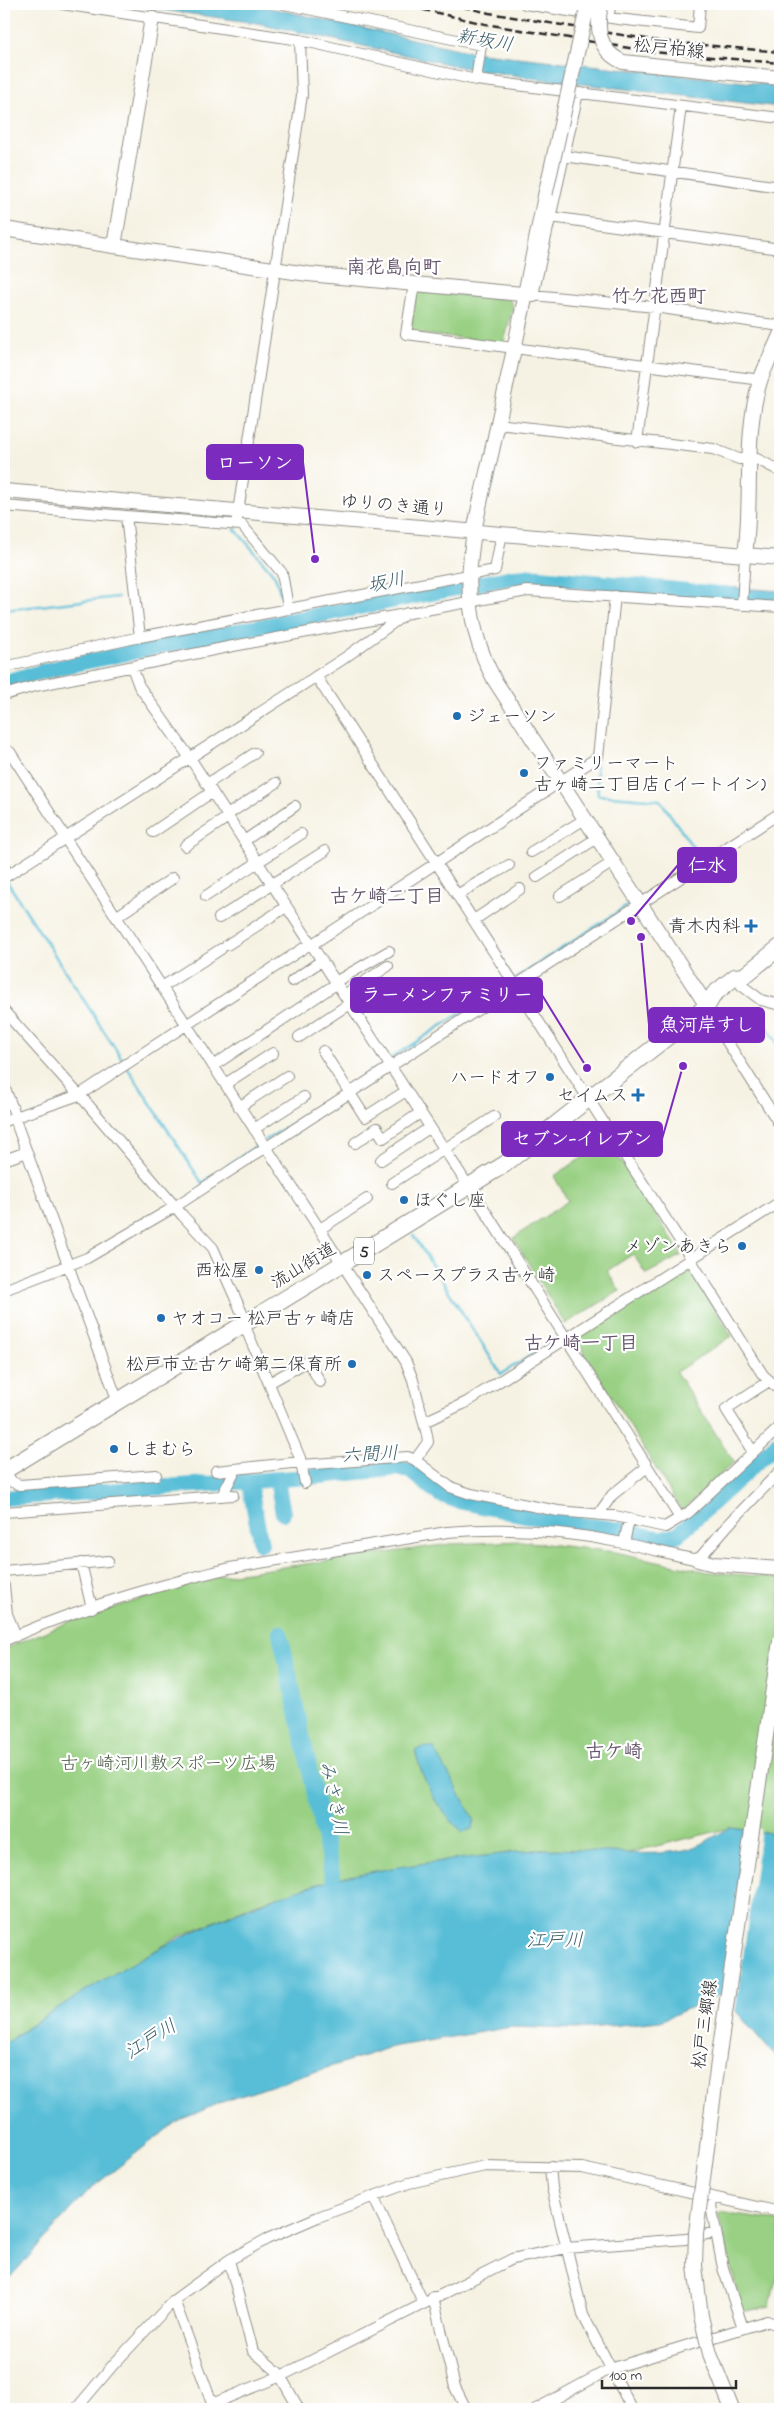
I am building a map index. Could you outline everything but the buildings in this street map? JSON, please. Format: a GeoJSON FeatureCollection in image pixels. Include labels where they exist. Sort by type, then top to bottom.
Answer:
{"type":"FeatureCollection","features":[{"type":"Feature","properties":{"kind":"main road","name":"流山街道"},"geometry":{"type":"LineString","coordinates":[[4,1471],[343,1265],[517,1156],[706,1006],[718,1003],[780,947]]}},
{"type":"Feature","properties":{"kind":"street"},"geometry":{"type":"LineString","coordinates":[[62,4],[300,40],[476,80],[780,118]]}},
{"type":"Feature","properties":{"kind":"street"},"geometry":{"type":"LineString","coordinates":[[284,4],[481,45],[476,80]]}},
{"type":"Feature","properties":{"kind":"street"},"geometry":{"type":"LineString","coordinates":[[525,4],[581,7],[608,17],[698,28],[700,4]]}},
{"type":"Feature","properties":{"kind":"street","name":"松戸柏線"},"geometry":{"type":"LineString","coordinates":[[601,4],[598,29],[601,41],[609,53],[623,62],[780,78]]}},
{"type":"Feature","properties":{"kind":"street"},"geometry":{"type":"LineString","coordinates":[[608,17],[611,4]]}},
{"type":"Feature","properties":{"kind":"street"},"geometry":{"type":"LineString","coordinates":[[528,295],[581,7]]}},
{"type":"Feature","properties":{"kind":"street"},"geometry":{"type":"LineString","coordinates":[[114,246],[152,18]]}},
{"type":"Feature","properties":{"kind":"street"},"geometry":{"type":"LineString","coordinates":[[236,525],[302,95],[300,40]]}},
{"type":"Feature","properties":{"kind":"street"},"geometry":{"type":"LineString","coordinates":[[578,93],[550,216],[514,348],[473,531],[468,575],[469,600],[477,640],[488,669],[706,1006],[780,1125]]}},
{"type":"Feature","properties":{"kind":"street"},"geometry":{"type":"LineString","coordinates":[[637,442],[682,106]]}},
{"type":"Feature","properties":{"kind":"street"},"geometry":{"type":"LineString","coordinates":[[564,156],[780,187]]}},
{"type":"Feature","properties":{"kind":"street"},"geometry":{"type":"LineString","coordinates":[[550,216],[780,249]]}},
{"type":"Feature","properties":{"kind":"street"},"geometry":{"type":"LineString","coordinates":[[4,229],[274,270],[655,308],[780,326]]}},
{"type":"Feature","properties":{"kind":"street"},"geometry":{"type":"LineString","coordinates":[[414,284],[406,334],[761,380]]}},
{"type":"Feature","properties":{"kind":"street"},"geometry":{"type":"LineString","coordinates":[[742,604],[749,459],[755,405],[761,380],[780,335]]}},
{"type":"Feature","properties":{"kind":"street"},"geometry":{"type":"LineString","coordinates":[[498,424],[637,442],[713,449],[739,459],[764,462],[780,471]]}},
{"type":"Feature","properties":{"kind":"street","name":"ゆりのき通り"},"geometry":{"type":"LineString","coordinates":[[4,491],[780,558]]}},
{"type":"Feature","properties":{"kind":"street"},"geometry":{"type":"LineString","coordinates":[[4,506],[242,525],[282,573],[288,607]]}},
{"type":"Feature","properties":{"kind":"street"},"geometry":{"type":"LineString","coordinates":[[126,516],[140,636]]}},
{"type":"Feature","properties":{"kind":"street"},"geometry":{"type":"LineString","coordinates":[[4,667],[140,636],[495,570],[502,533]]}},
{"type":"Feature","properties":{"kind":"street"},"geometry":{"type":"LineString","coordinates":[[4,695],[35,686],[469,600],[527,591],[780,607]]}},
{"type":"Feature","properties":{"kind":"street"},"geometry":{"type":"LineString","coordinates":[[4,1121],[79,1095],[598,758],[615,596]]}},
{"type":"Feature","properties":{"kind":"street"},"geometry":{"type":"LineString","coordinates":[[4,877],[316,676],[396,623],[407,613]]}},
{"type":"Feature","properties":{"kind":"street"},"geometry":{"type":"LineString","coordinates":[[132,668],[139,686],[210,788],[469,1187],[680,1518]]}},
{"type":"Feature","properties":{"kind":"street"},"geometry":{"type":"LineString","coordinates":[[316,676],[590,1099],[763,1375],[780,1390]]}},
{"type":"Feature","properties":{"kind":"street"},"geometry":{"type":"LineString","coordinates":[[4,755],[10,752],[406,1362],[413,1380],[428,1442],[415,1460]]}},
{"type":"Feature","properties":{"kind":"street"},"geometry":{"type":"LineString","coordinates":[[153,832],[255,753]]}},
{"type":"Feature","properties":{"kind":"street"},"geometry":{"type":"LineString","coordinates":[[185,846],[276,783]]}},
{"type":"Feature","properties":{"kind":"street"},"geometry":{"type":"LineString","coordinates":[[244,841],[295,806]]}},
{"type":"Feature","properties":{"kind":"street"},"geometry":{"type":"LineString","coordinates":[[4,1290],[87,1258],[176,1206],[780,813]]}},
{"type":"Feature","properties":{"kind":"street"},"geometry":{"type":"LineString","coordinates":[[531,852],[585,819]]}},
{"type":"Feature","properties":{"kind":"street"},"geometry":{"type":"LineString","coordinates":[[206,896],[301,834]]}},
{"type":"Feature","properties":{"kind":"street"},"geometry":{"type":"LineString","coordinates":[[536,877],[597,838]]}},
{"type":"Feature","properties":{"kind":"street"},"geometry":{"type":"LineString","coordinates":[[4,842],[4,877]]}},
{"type":"Feature","properties":{"kind":"street"},"geometry":{"type":"LineString","coordinates":[[219,918],[325,851]]}},
{"type":"Feature","properties":{"kind":"street"},"geometry":{"type":"LineString","coordinates":[[560,896],[613,862]]}},
{"type":"Feature","properties":{"kind":"street"},"geometry":{"type":"LineString","coordinates":[[458,895],[509,865]]}},
{"type":"Feature","properties":{"kind":"street"},"geometry":{"type":"LineString","coordinates":[[116,916],[173,878]]}},
{"type":"Feature","properties":{"kind":"street"},"geometry":{"type":"LineString","coordinates":[[474,920],[520,890]]}},
{"type":"Feature","properties":{"kind":"street"},"geometry":{"type":"LineString","coordinates":[[162,986],[286,907]]}},
{"type":"Feature","properties":{"kind":"street"},"geometry":{"type":"LineString","coordinates":[[213,1066],[335,983],[389,951]]}},
{"type":"Feature","properties":{"kind":"street"},"geometry":{"type":"LineString","coordinates":[[292,981],[321,961]]}},
{"type":"Feature","properties":{"kind":"street"},"geometry":{"type":"LineString","coordinates":[[299,1036],[388,966]]}},
{"type":"Feature","properties":{"kind":"street"},"geometry":{"type":"LineString","coordinates":[[743,981],[761,1000],[780,1005]]}},
{"type":"Feature","properties":{"kind":"street"},"geometry":{"type":"LineString","coordinates":[[4,1011],[8,1022],[79,1095],[213,1248],[302,1463],[305,1483]]}},
{"type":"Feature","properties":{"kind":"street"},"geometry":{"type":"LineString","coordinates":[[323,1051],[365,1117],[406,1092]]}},
{"type":"Feature","properties":{"kind":"street"},"geometry":{"type":"LineString","coordinates":[[225,1084],[273,1053]]}},
{"type":"Feature","properties":{"kind":"street"},"geometry":{"type":"LineString","coordinates":[[239,1107],[287,1076]]}},
{"type":"Feature","properties":{"kind":"street"},"geometry":{"type":"LineString","coordinates":[[4,1086],[118,1402]]}},
{"type":"Feature","properties":{"kind":"street"},"geometry":{"type":"LineString","coordinates":[[254,1129],[304,1097]]}},
{"type":"Feature","properties":{"kind":"street"},"geometry":{"type":"LineString","coordinates":[[355,1144],[377,1128],[383,1138],[420,1113]]}},
{"type":"Feature","properties":{"kind":"street"},"geometry":{"type":"LineString","coordinates":[[392,1182],[494,1117]]}},
{"type":"Feature","properties":{"kind":"street"},"geometry":{"type":"LineString","coordinates":[[381,1160],[429,1128]]}},
{"type":"Feature","properties":{"kind":"street"},"geometry":{"type":"LineString","coordinates":[[4,1160],[27,1152]]}},
{"type":"Feature","properties":{"kind":"street"},"geometry":{"type":"LineString","coordinates":[[320,1229],[367,1199]]}},
{"type":"Feature","properties":{"kind":"street"},"geometry":{"type":"LineString","coordinates":[[424,1422],[467,1402],[780,1202]]}},
{"type":"Feature","properties":{"kind":"street"},"geometry":{"type":"LineString","coordinates":[[269,1383],[308,1361],[320,1382]]}},
{"type":"Feature","properties":{"kind":"street"},"geometry":{"type":"LineString","coordinates":[[753,1452],[726,1409],[769,1381]]}},
{"type":"Feature","properties":{"kind":"street"},"geometry":{"type":"LineString","coordinates":[[216,1471],[398,1457],[415,1460],[457,1490],[558,1510],[665,1527],[680,1518],[780,1427]]}},
{"type":"Feature","properties":{"kind":"street"},"geometry":{"type":"LineString","coordinates":[[598,1515],[612,1495],[647,1467]]}},
{"type":"Feature","properties":{"kind":"street"},"geometry":{"type":"LineString","coordinates":[[4,1512],[228,1496],[235,1470]]}},
{"type":"Feature","properties":{"kind":"street"},"geometry":{"type":"LineString","coordinates":[[4,1471],[12,1482],[20,1485],[156,1475]]}},
{"type":"Feature","properties":{"kind":"street"},"geometry":{"type":"LineString","coordinates":[[698,1560],[728,1525],[780,1472]]}},
{"type":"Feature","properties":{"kind":"street"},"geometry":{"type":"LineString","coordinates":[[624,1543],[629,1520]]}},
{"type":"Feature","properties":{"kind":"street"},"geometry":{"type":"LineString","coordinates":[[4,1641],[92,1608],[150,1589],[230,1568],[429,1534],[483,1530],[578,1535],[624,1543],[714,1564],[780,1569]]}},
{"type":"Feature","properties":{"kind":"street"},"geometry":{"type":"LineString","coordinates":[[4,1571],[108,1560]]}},
{"type":"Feature","properties":{"kind":"street"},"geometry":{"type":"LineString","coordinates":[[81,1564],[92,1608]]}},
{"type":"Feature","properties":{"kind":"street"},"geometry":{"type":"LineString","coordinates":[[4,1586],[7,1614],[16,1636]]}},
{"type":"Feature","properties":{"kind":"street","name":"松戸三郷線"},"geometry":{"type":"LineString","coordinates":[[732,2409],[710,2354],[701,2316],[696,2274],[696,2233],[720,2044],[780,1641]]}},
{"type":"Feature","properties":{"kind":"street"},"geometry":{"type":"LineString","coordinates":[[76,2409],[113,2365],[174,2300],[229,2260],[267,2239],[409,2183],[472,2168],[504,2165],[550,2166],[595,2170],[713,2199],[780,2212]]}},
{"type":"Feature","properties":{"kind":"street"},"geometry":{"type":"LineString","coordinates":[[550,2166],[552,2188],[583,2315],[632,2409]]}},
{"type":"Feature","properties":{"kind":"street"},"geometry":{"type":"LineString","coordinates":[[373,2196],[423,2302]]}},
{"type":"Feature","properties":{"kind":"street"},"geometry":{"type":"LineString","coordinates":[[713,2199],[711,2206],[724,2268],[743,2328]]}},
{"type":"Feature","properties":{"kind":"street"},"geometry":{"type":"LineString","coordinates":[[174,2300],[213,2407],[281,2376],[423,2302],[512,2259],[566,2248],[686,2239],[716,2232]]}},
{"type":"Feature","properties":{"kind":"street"},"geometry":{"type":"LineString","coordinates":[[229,2260],[250,2346],[253,2351],[281,2376],[299,2409]]}},
{"type":"Feature","properties":{"kind":"street"},"geometry":{"type":"LineString","coordinates":[[433,2297],[455,2387],[466,2409]]}},
{"type":"Feature","properties":{"kind":"street"},"geometry":{"type":"LineString","coordinates":[[536,2409],[610,2369],[767,2321],[780,2326]]}},
{"type":"Feature","properties":{"kind":"green space"},"geometry":{"type":"Polygon","coordinates":[[[418,291],[509,299],[513,306],[504,343],[413,333],[411,328],[418,291]]]}},
{"type":"Feature","properties":{"kind":"green space"},"geometry":{"type":"Polygon","coordinates":[[[608,1141],[682,1255],[646,1274],[633,1254],[607,1271],[620,1291],[565,1324],[513,1238],[568,1201],[554,1176],[608,1141]]]}},
{"type":"Feature","properties":{"kind":"green space"},"geometry":{"type":"Polygon","coordinates":[[[689,1266],[732,1336],[676,1372],[734,1462],[682,1511],[575,1337],[689,1266]]]}},
{"type":"Feature","properties":{"kind":"green space","name":"古ヶ崎河川敷スポーツ広場"},"geometry":{"type":"Polygon","coordinates":[[[521,1541],[615,1552],[709,1572],[780,1578],[780,1834],[730,1828],[620,1855],[544,1849],[422,1864],[322,1883],[255,1904],[178,1937],[44,2016],[4,2044],[4,1649],[66,1623],[211,1577],[450,1544],[521,1541]]]}},
{"type":"Feature","properties":{"kind":"green space"},"geometry":{"type":"Polygon","coordinates":[[[718,2213],[780,2221],[780,2261],[770,2306],[742,2312],[718,2213]]]}},
{"type":"Feature","properties":{"kind":"water"},"geometry":{"type":"Polygon","coordinates":[[[118,4],[252,4],[472,52],[780,86],[780,107],[539,79],[461,67],[257,23],[118,4]]]}},
{"type":"Feature","properties":{"kind":"water"},"geometry":{"type":"Polygon","coordinates":[[[708,586],[780,591],[780,604],[707,601],[708,586]]]}},
{"type":"Feature","properties":{"kind":"water"},"geometry":{"type":"Polygon","coordinates":[[[423,1747],[434,1748],[474,1819],[472,1829],[463,1832],[446,1814],[427,1786],[415,1751],[423,1747]]]}},
{"type":"Feature","properties":{"kind":"water","name":"江戸川"},"geometry":{"type":"Polygon","coordinates":[[[730,1828],[780,1834],[780,2062],[721,1994],[660,2021],[578,2029],[512,2027],[391,2047],[219,2103],[176,2122],[89,2190],[4,2284],[4,2044],[79,1995],[156,1950],[196,1931],[278,1897],[321,1883],[397,1867],[545,1849],[664,1853],[684,1850],[701,1844],[730,1828]]]}},
{"type":"Feature","properties":{"kind":"pier"},"geometry":{"type":"Polygon","coordinates":[[[748,1828],[761,1829],[735,2013],[723,2000],[748,1828]]]}},
{"type":"Feature","properties":{"kind":"waterway"},"geometry":{"type":"LineString","coordinates":[[235,529],[275,576],[281,595]]}},
{"type":"Feature","properties":{"kind":"waterway","name":"坂川"},"geometry":{"type":"LineString","coordinates":[[4,682],[60,667],[161,646],[513,577],[529,576],[730,595]]}},
{"type":"Feature","properties":{"kind":"waterway"},"geometry":{"type":"LineString","coordinates":[[4,610],[118,597]]}},
{"type":"Feature","properties":{"kind":"waterway"},"geometry":{"type":"LineString","coordinates":[[287,612],[290,621]]}},
{"type":"Feature","properties":{"kind":"waterway"},"geometry":{"type":"LineString","coordinates":[[596,765],[598,795],[660,800],[701,859],[698,861]]}},
{"type":"Feature","properties":{"kind":"waterway"},"geometry":{"type":"LineString","coordinates":[[642,897],[664,882]]}},
{"type":"Feature","properties":{"kind":"waterway"},"geometry":{"type":"LineString","coordinates":[[8,883],[124,1062]]}},
{"type":"Feature","properties":{"kind":"waterway"},"geometry":{"type":"LineString","coordinates":[[516,978],[633,902]]}},
{"type":"Feature","properties":{"kind":"waterway"},"geometry":{"type":"LineString","coordinates":[[391,1058],[508,983]]}},
{"type":"Feature","properties":{"kind":"waterway"},"geometry":{"type":"LineString","coordinates":[[764,1010],[765,1024],[780,1047]]}},
{"type":"Feature","properties":{"kind":"waterway"},"geometry":{"type":"LineString","coordinates":[[350,1086],[381,1066]]}},
{"type":"Feature","properties":{"kind":"waterway"},"geometry":{"type":"LineString","coordinates":[[127,1067],[202,1183],[261,1143]]}},
{"type":"Feature","properties":{"kind":"waterway"},"geometry":{"type":"LineString","coordinates":[[266,1140],[345,1089]]}},
{"type":"Feature","properties":{"kind":"waterway"},"geometry":{"type":"LineString","coordinates":[[413,1235],[501,1374],[559,1338]]}},
{"type":"Feature","properties":{"kind":"waterway","name":"六間川"},"geometry":{"type":"LineString","coordinates":[[4,1498],[309,1477],[399,1468],[410,1471],[439,1494],[458,1501],[554,1521],[621,1530],[662,1539],[677,1535],[780,1441]]}},
{"type":"Feature","properties":{"kind":"waterway"},"geometry":{"type":"LineString","coordinates":[[277,1480],[283,1513]]}},
{"type":"Feature","properties":{"kind":"waterway","name":"みさき川"},"geometry":{"type":"LineString","coordinates":[[249,1482],[261,1544]]}},
{"type":"Feature","properties":{"kind":"waterway","name":"みさき川"},"geometry":{"type":"LineString","coordinates":[[280,1633],[338,1901]]}},
{"type":"Feature","properties":{"kind":"railway"},"geometry":{"type":"LineString","coordinates":[[399,4],[485,24],[653,52],[780,63]]}},
{"type":"Feature","properties":{"kind":"railway"},"geometry":{"type":"LineString","coordinates":[[451,4],[489,13],[658,41],[780,52]]}},
{"type":"Feature","properties":{"kind":"place","name":"ローソン"},"geometry":{"type":"Point","coordinates":[315,559]}},
{"type":"Feature","properties":{"kind":"place","name":"ジェーソン"},"geometry":{"type":"Point","coordinates":[457,716]}},
{"type":"Feature","properties":{"kind":"place","name":"ファミリーマート 古ヶ崎二丁目店 (イートイン)"},"geometry":{"type":"Point","coordinates":[524,773]}},
{"type":"Feature","properties":{"kind":"place","name":"仁水"},"geometry":{"type":"Point","coordinates":[631,921]}},
{"type":"Feature","properties":{"kind":"place","name":"青木内科"},"geometry":{"type":"Point","coordinates":[751,926]}},
{"type":"Feature","properties":{"kind":"place","name":"魚河岸すし"},"geometry":{"type":"Point","coordinates":[641,937]}},
{"type":"Feature","properties":{"kind":"place","name":"セブン-イレブン"},"geometry":{"type":"Point","coordinates":[683,1066]}},
{"type":"Feature","properties":{"kind":"place","name":"ラーメンファミリー"},"geometry":{"type":"Point","coordinates":[587,1068]}},
{"type":"Feature","properties":{"kind":"place","name":"ハードオフ"},"geometry":{"type":"Point","coordinates":[550,1077]}},
{"type":"Feature","properties":{"kind":"place","name":"セイムス"},"geometry":{"type":"Point","coordinates":[638,1095]}},
{"type":"Feature","properties":{"kind":"place","name":"ほぐし座"},"geometry":{"type":"Point","coordinates":[404,1200]}},
{"type":"Feature","properties":{"kind":"place","name":"メゾンあきら"},"geometry":{"type":"Point","coordinates":[742,1246]}},
{"type":"Feature","properties":{"kind":"place","name":"西松屋"},"geometry":{"type":"Point","coordinates":[259,1270]}},
{"type":"Feature","properties":{"kind":"place","name":"スペースプラス古ヶ崎"},"geometry":{"type":"Point","coordinates":[367,1275]}},
{"type":"Feature","properties":{"kind":"place","name":"ヤオコー 松戸古ヶ崎店"},"geometry":{"type":"Point","coordinates":[161,1318]}},
{"type":"Feature","properties":{"kind":"place","name":"松戸市立古ケ崎第二保育所"},"geometry":{"type":"Point","coordinates":[352,1364]}},
{"type":"Feature","properties":{"kind":"place","name":"しまむら"},"geometry":{"type":"Point","coordinates":[114,1449]}},
{"type":"Feature","properties":{"kind":"district","name":"南花島向町"},"geometry":{"type":"Point","coordinates":[394,266]}},
{"type":"Feature","properties":{"kind":"district","name":"竹ケ花西町"},"geometry":{"type":"Point","coordinates":[659,295]}},
{"type":"Feature","properties":{"kind":"district","name":"古ケ崎二丁目"},"geometry":{"type":"Point","coordinates":[387,895]}},
{"type":"Feature","properties":{"kind":"district","name":"古ケ崎一丁目"},"geometry":{"type":"Point","coordinates":[581,1342]}},
{"type":"Feature","properties":{"kind":"district","name":"古ケ崎"},"geometry":{"type":"Point","coordinates":[614,1750]}},
{"type":"Feature","properties":{"kind":"water label","name":"新坂川"},"geometry":{"type":"Point","coordinates":[485,39]}}]}
